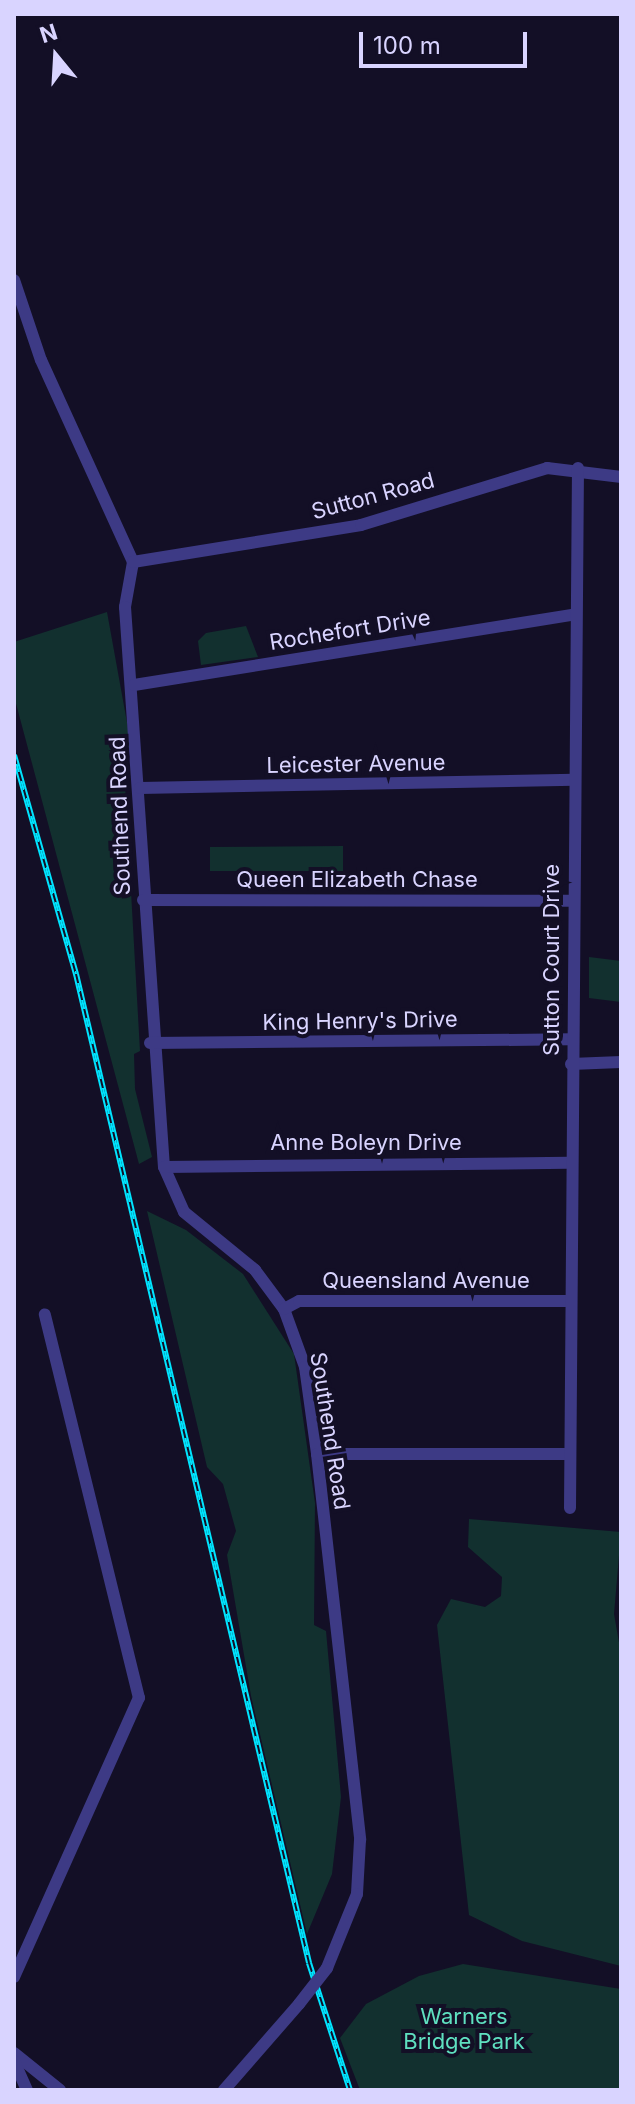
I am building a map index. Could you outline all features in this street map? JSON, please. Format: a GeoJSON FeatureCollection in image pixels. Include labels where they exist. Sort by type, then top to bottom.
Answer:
{"type":"FeatureCollection","features":[{"type":"Feature","properties":{"kind":"street"},"geometry":{"type":"LineString","coordinates":[[14,280],[41,360],[133,562]]}},
{"type":"Feature","properties":{"kind":"street","name":"Sutton Road"},"geometry":{"type":"LineString","coordinates":[[133,562],[361,525],[518,475],[578,468],[621,477]]}},
{"type":"Feature","properties":{"kind":"street","name":"Sutton Court Drive"},"geometry":{"type":"LineString","coordinates":[[570,1508],[568,1163],[574,780],[573,615],[578,468]]}},
{"type":"Feature","properties":{"kind":"street","name":"Southend Road"},"geometry":{"type":"LineString","coordinates":[[133,562],[125,607],[134,685],[140,788],[150,1043],[164,1167],[184,1212],[255,1270],[284,1309],[305,1367],[360,1840],[357,1894],[327,1968],[224,2090]]}},
{"type":"Feature","properties":{"kind":"street","name":"Rochefort Drive"},"geometry":{"type":"LineString","coordinates":[[134,685],[573,615]]}},
{"type":"Feature","properties":{"kind":"street","name":"Leicester Avenue"},"geometry":{"type":"LineString","coordinates":[[140,788],[574,780]]}},
{"type":"Feature","properties":{"kind":"street","name":"Queen Elizabeth Chase"},"geometry":{"type":"LineString","coordinates":[[143,900],[571,901]]}},
{"type":"Feature","properties":{"kind":"street","name":"King Henry's Drive"},"geometry":{"type":"LineString","coordinates":[[150,1043],[570,1039]]}},
{"type":"Feature","properties":{"kind":"street"},"geometry":{"type":"LineString","coordinates":[[571,1064],[621,1062]]}},
{"type":"Feature","properties":{"kind":"street","name":"Anne Boleyn Drive"},"geometry":{"type":"LineString","coordinates":[[164,1167],[568,1163]]}},
{"type":"Feature","properties":{"kind":"street","name":"Queensland Avenue"},"geometry":{"type":"LineString","coordinates":[[284,1309],[299,1301],[571,1301]]}},
{"type":"Feature","properties":{"kind":"street"},"geometry":{"type":"LineString","coordinates":[[14,1977],[119,1734],[138,1707],[138,1684],[45,1314]]}},
{"type":"Feature","properties":{"kind":"street"},"geometry":{"type":"LineString","coordinates":[[317,1454],[570,1454]]}},
{"type":"Feature","properties":{"kind":"street"},"geometry":{"type":"LineString","coordinates":[[15,2060],[60,2090]]}},
{"type":"Feature","properties":{"kind":"street"},"geometry":{"type":"LineString","coordinates":[[14,2087],[15,2060]]}},
{"type":"Feature","properties":{"kind":"street"},"geometry":{"type":"LineString","coordinates":[[15,2060],[27,2090],[47,2080]]}},
{"type":"Feature","properties":{"kind":"green space"},"geometry":{"type":"Polygon","coordinates":[[[107,612],[130,739],[125,785],[140,1051],[134,1054],[135,1089],[152,1157],[139,1164],[14,696],[14,642],[107,612]]]}},
{"type":"Feature","properties":{"kind":"green space"},"geometry":{"type":"Polygon","coordinates":[[[246,626],[258,657],[201,665],[198,641],[206,633],[246,626]]]}},
{"type":"Feature","properties":{"kind":"green space"},"geometry":{"type":"Polygon","coordinates":[[[343,846],[343,871],[210,871],[210,847],[343,846]]]}},
{"type":"Feature","properties":{"kind":"green space"},"geometry":{"type":"Polygon","coordinates":[[[589,957],[621,961],[621,1002],[589,998],[589,957]]]}},
{"type":"Feature","properties":{"kind":"green space"},"geometry":{"type":"Polygon","coordinates":[[[147,1211],[186,1230],[243,1274],[294,1354],[315,1503],[314,1625],[326,1631],[341,1797],[332,1874],[307,1934],[251,1696],[227,1555],[236,1531],[223,1484],[207,1467],[147,1211]]]}},
{"type":"Feature","properties":{"kind":"green space"},"geometry":{"type":"Polygon","coordinates":[[[469,1519],[621,1532],[614,1614],[621,1654],[621,1966],[522,1941],[469,1915],[437,1625],[451,1599],[485,1607],[501,1596],[502,1577],[468,1547],[469,1519]]]}},
{"type":"Feature","properties":{"kind":"green space","name":"Warners Bridge Park"},"geometry":{"type":"Polygon","coordinates":[[[463,1964],[621,1989],[621,2090],[360,2090],[340,2038],[366,2004],[419,1976],[463,1964]]]}},
{"type":"Feature","properties":{"kind":"railway"},"geometry":{"type":"LineString","coordinates":[[14,755],[76,974],[309,1963],[350,2090]]}}]}
